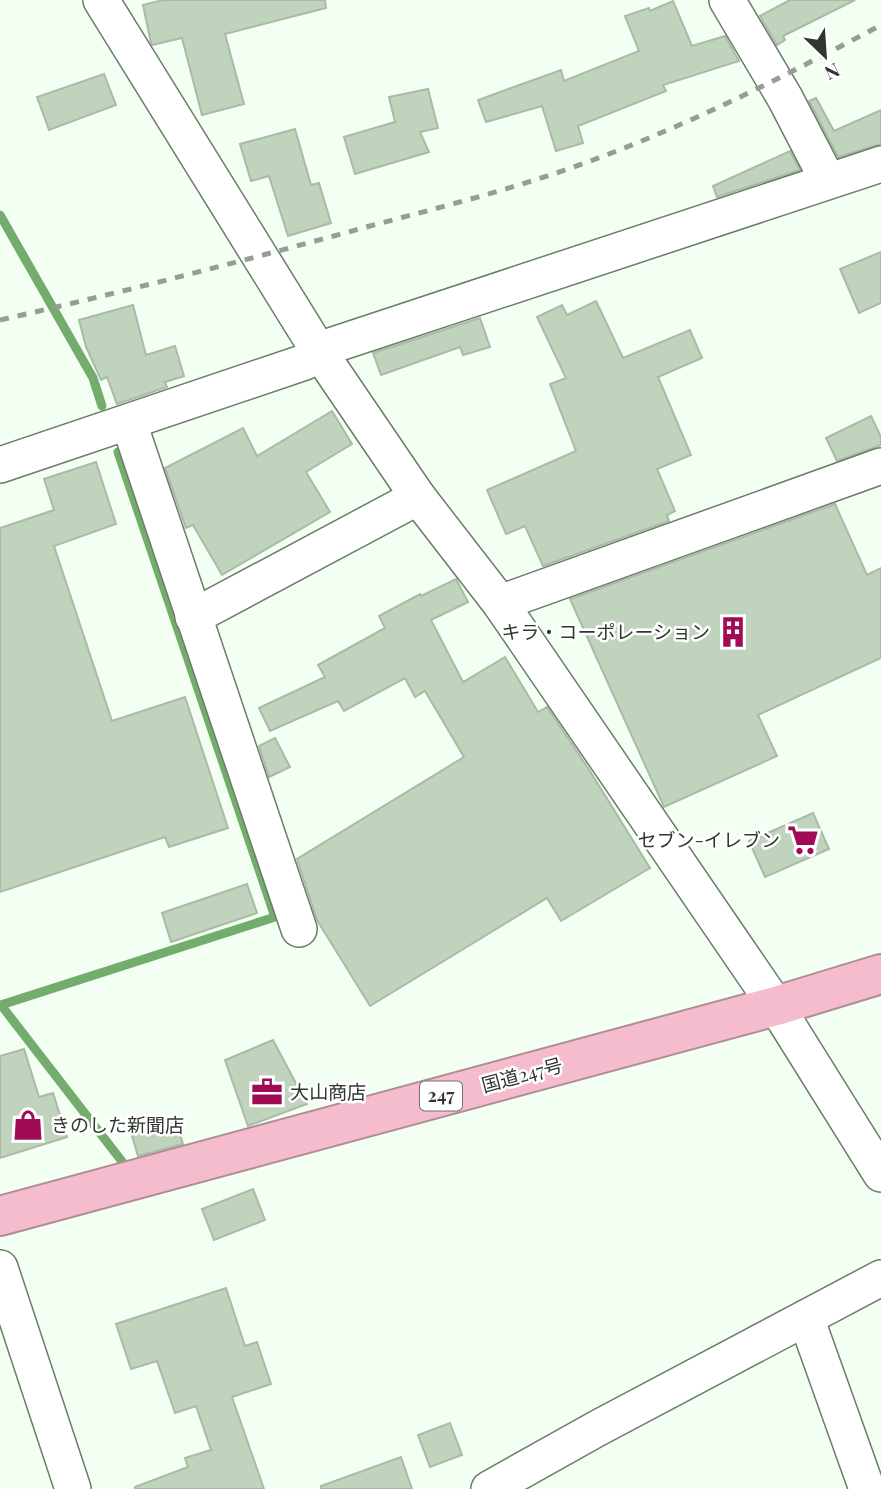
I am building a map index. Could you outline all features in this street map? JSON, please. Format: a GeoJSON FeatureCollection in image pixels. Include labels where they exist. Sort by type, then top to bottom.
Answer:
{"type":"FeatureCollection","features":[{"type":"Feature","properties":{"kind":"highway","name":"国道247号"},"geometry":{"type":"LineString","coordinates":[[0,1216],[776,1006],[881,974]]}},
{"type":"Feature","properties":{"kind":"street"},"geometry":{"type":"LineString","coordinates":[[102,0],[318,350],[418,497],[500,603],[776,1006],[881,1174]]}},
{"type":"Feature","properties":{"kind":"street"},"geometry":{"type":"LineString","coordinates":[[727,0],[785,98],[828,181]]}},
{"type":"Feature","properties":{"kind":"street"},"geometry":{"type":"LineString","coordinates":[[0,465],[305,362],[318,350],[828,181],[875,175]]}},
{"type":"Feature","properties":{"kind":"street"},"geometry":{"type":"LineString","coordinates":[[129,423],[299,929]]}},
{"type":"Feature","properties":{"kind":"street"},"geometry":{"type":"LineString","coordinates":[[500,603],[881,466]]}},
{"type":"Feature","properties":{"kind":"street"},"geometry":{"type":"LineString","coordinates":[[193,617],[418,497]]}},
{"type":"Feature","properties":{"kind":"street"},"geometry":{"type":"LineString","coordinates":[[0,1268],[73,1489]]}},
{"type":"Feature","properties":{"kind":"street"},"geometry":{"type":"LineString","coordinates":[[489,1489],[598,1428],[881,1279]]}},
{"type":"Feature","properties":{"kind":"street"},"geometry":{"type":"LineString","coordinates":[[806,1318],[867,1489]]}},
{"type":"Feature","properties":{"kind":"building"},"geometry":{"type":"Polygon","coordinates":[[[163,0],[325,0],[326,8],[225,34],[244,104],[202,115],[182,38],[152,45],[151,43],[143,5],[163,0]]]}},
{"type":"Feature","properties":{"kind":"building"},"geometry":{"type":"Polygon","coordinates":[[[790,0],[855,0],[783,36],[785,40],[777,45],[760,16],[790,0]]]}},
{"type":"Feature","properties":{"kind":"building"},"geometry":{"type":"Polygon","coordinates":[[[673,1],[692,46],[725,36],[739,61],[663,85],[666,91],[578,126],[583,143],[556,151],[542,106],[486,122],[478,100],[561,70],[564,81],[639,51],[625,16],[649,8],[650,11],[673,1]]]}},
{"type":"Feature","properties":{"kind":"building"},"geometry":{"type":"Polygon","coordinates":[[[104,74],[116,105],[49,130],[37,97],[104,74]]]}},
{"type":"Feature","properties":{"kind":"building"},"geometry":{"type":"Polygon","coordinates":[[[428,89],[438,128],[420,132],[429,152],[355,174],[344,137],[395,122],[389,97],[428,89]]]}},
{"type":"Feature","properties":{"kind":"building"},"geometry":{"type":"Polygon","coordinates":[[[816,98],[834,131],[881,110],[881,144],[838,157],[809,101],[816,98]]]}},
{"type":"Feature","properties":{"kind":"building"},"geometry":{"type":"Polygon","coordinates":[[[295,129],[311,185],[319,183],[331,223],[288,236],[269,176],[251,181],[240,144],[295,129]]]}},
{"type":"Feature","properties":{"kind":"building"},"geometry":{"type":"Polygon","coordinates":[[[790,151],[800,170],[717,197],[713,186],[790,151]]]}},
{"type":"Feature","properties":{"kind":"building"},"geometry":{"type":"Polygon","coordinates":[[[881,252],[881,303],[859,313],[840,269],[881,252]]]}},
{"type":"Feature","properties":{"kind":"building"},"geometry":{"type":"Polygon","coordinates":[[[596,301],[623,358],[690,330],[702,358],[658,377],[691,455],[657,469],[675,511],[667,515],[669,521],[543,566],[525,526],[506,534],[487,490],[576,451],[550,384],[566,378],[537,317],[562,305],[567,315],[596,301]]]}},
{"type":"Feature","properties":{"kind":"building"},"geometry":{"type":"Polygon","coordinates":[[[133,305],[146,355],[175,346],[184,376],[165,382],[167,387],[117,404],[107,377],[101,380],[86,347],[79,320],[133,305]]]}},
{"type":"Feature","properties":{"kind":"building"},"geometry":{"type":"Polygon","coordinates":[[[480,318],[490,347],[463,355],[460,347],[381,375],[373,353],[480,318]]]}},
{"type":"Feature","properties":{"kind":"building"},"geometry":{"type":"Polygon","coordinates":[[[332,411],[352,444],[306,472],[330,512],[222,575],[193,525],[186,528],[165,468],[243,428],[257,456],[332,411]]]}},
{"type":"Feature","properties":{"kind":"building"},"geometry":{"type":"Polygon","coordinates":[[[871,416],[881,437],[881,445],[837,461],[826,438],[871,416]]]}},
{"type":"Feature","properties":{"kind":"building"},"geometry":{"type":"Polygon","coordinates":[[[96,462],[116,524],[54,546],[112,721],[185,697],[228,828],[169,847],[165,837],[0,892],[0,528],[54,510],[44,479],[96,462]]]}},
{"type":"Feature","properties":{"kind":"building","name":"キラ・コーポレーション"},"geometry":{"type":"Polygon","coordinates":[[[835,504],[867,575],[881,568],[881,658],[758,715],[777,756],[664,807],[570,599],[835,504]]]}},
{"type":"Feature","properties":{"kind":"building"},"geometry":{"type":"Polygon","coordinates":[[[456,579],[468,602],[431,620],[463,682],[505,657],[538,712],[547,707],[650,868],[561,921],[547,898],[370,1006],[317,920],[297,859],[464,757],[425,691],[415,697],[405,678],[344,711],[338,701],[270,731],[259,708],[325,677],[318,665],[385,628],[379,616],[456,579]]]}},
{"type":"Feature","properties":{"kind":"building"},"geometry":{"type":"Polygon","coordinates":[[[275,738],[290,767],[269,777],[259,746],[275,738]]]}},
{"type":"Feature","properties":{"kind":"building"},"geometry":{"type":"Polygon","coordinates":[[[813,813],[829,849],[765,877],[749,841],[813,813]]]}},
{"type":"Feature","properties":{"kind":"building"},"geometry":{"type":"Polygon","coordinates":[[[247,884],[257,913],[171,942],[162,913],[247,884]]]}},
{"type":"Feature","properties":{"kind":"building"},"geometry":{"type":"Polygon","coordinates":[[[273,1040],[307,1104],[248,1126],[225,1060],[273,1040]]]}},
{"type":"Feature","properties":{"kind":"building"},"geometry":{"type":"Polygon","coordinates":[[[24,1049],[39,1097],[53,1093],[67,1137],[0,1158],[0,1056],[24,1049]]]}},
{"type":"Feature","properties":{"kind":"building"},"geometry":{"type":"Polygon","coordinates":[[[176,1122],[183,1144],[138,1156],[132,1136],[176,1122]]]}},
{"type":"Feature","properties":{"kind":"building"},"geometry":{"type":"Polygon","coordinates":[[[253,1189],[265,1220],[214,1240],[202,1209],[253,1189]]]}},
{"type":"Feature","properties":{"kind":"building"},"geometry":{"type":"Polygon","coordinates":[[[226,1288],[245,1346],[257,1342],[271,1384],[232,1397],[264,1489],[135,1489],[188,1467],[185,1458],[211,1450],[196,1406],[175,1413],[157,1361],[131,1369],[116,1324],[226,1288]]]}},
{"type":"Feature","properties":{"kind":"building"},"geometry":{"type":"Polygon","coordinates":[[[450,1423],[462,1455],[430,1467],[418,1435],[450,1423]]]}},
{"type":"Feature","properties":{"kind":"building"},"geometry":{"type":"Polygon","coordinates":[[[401,1457],[412,1489],[321,1489],[321,1486],[401,1457]]]}},
{"type":"Feature","properties":{"kind":"waterway"},"geometry":{"type":"LineString","coordinates":[[0,215],[93,378],[102,406]]}},
{"type":"Feature","properties":{"kind":"waterway"},"geometry":{"type":"LineString","coordinates":[[118,452],[275,917],[1,1005],[124,1164]]}},
{"type":"Feature","properties":{"kind":"railway"},"geometry":{"type":"LineString","coordinates":[[0,320],[278,251],[483,196],[566,170],[703,114],[881,25]]}},
{"type":"Feature","properties":{"kind":"place","name":"キラ・コーポレーション"},"geometry":{"type":"Point","coordinates":[733,632]}},
{"type":"Feature","properties":{"kind":"place","name":"セブン-イレブン"},"geometry":{"type":"Point","coordinates":[803,840]}},
{"type":"Feature","properties":{"kind":"place","name":"大山商店"},"geometry":{"type":"Point","coordinates":[267,1092]}},
{"type":"Feature","properties":{"kind":"place","name":"きのした新聞店"},"geometry":{"type":"Point","coordinates":[28,1125]}}]}
